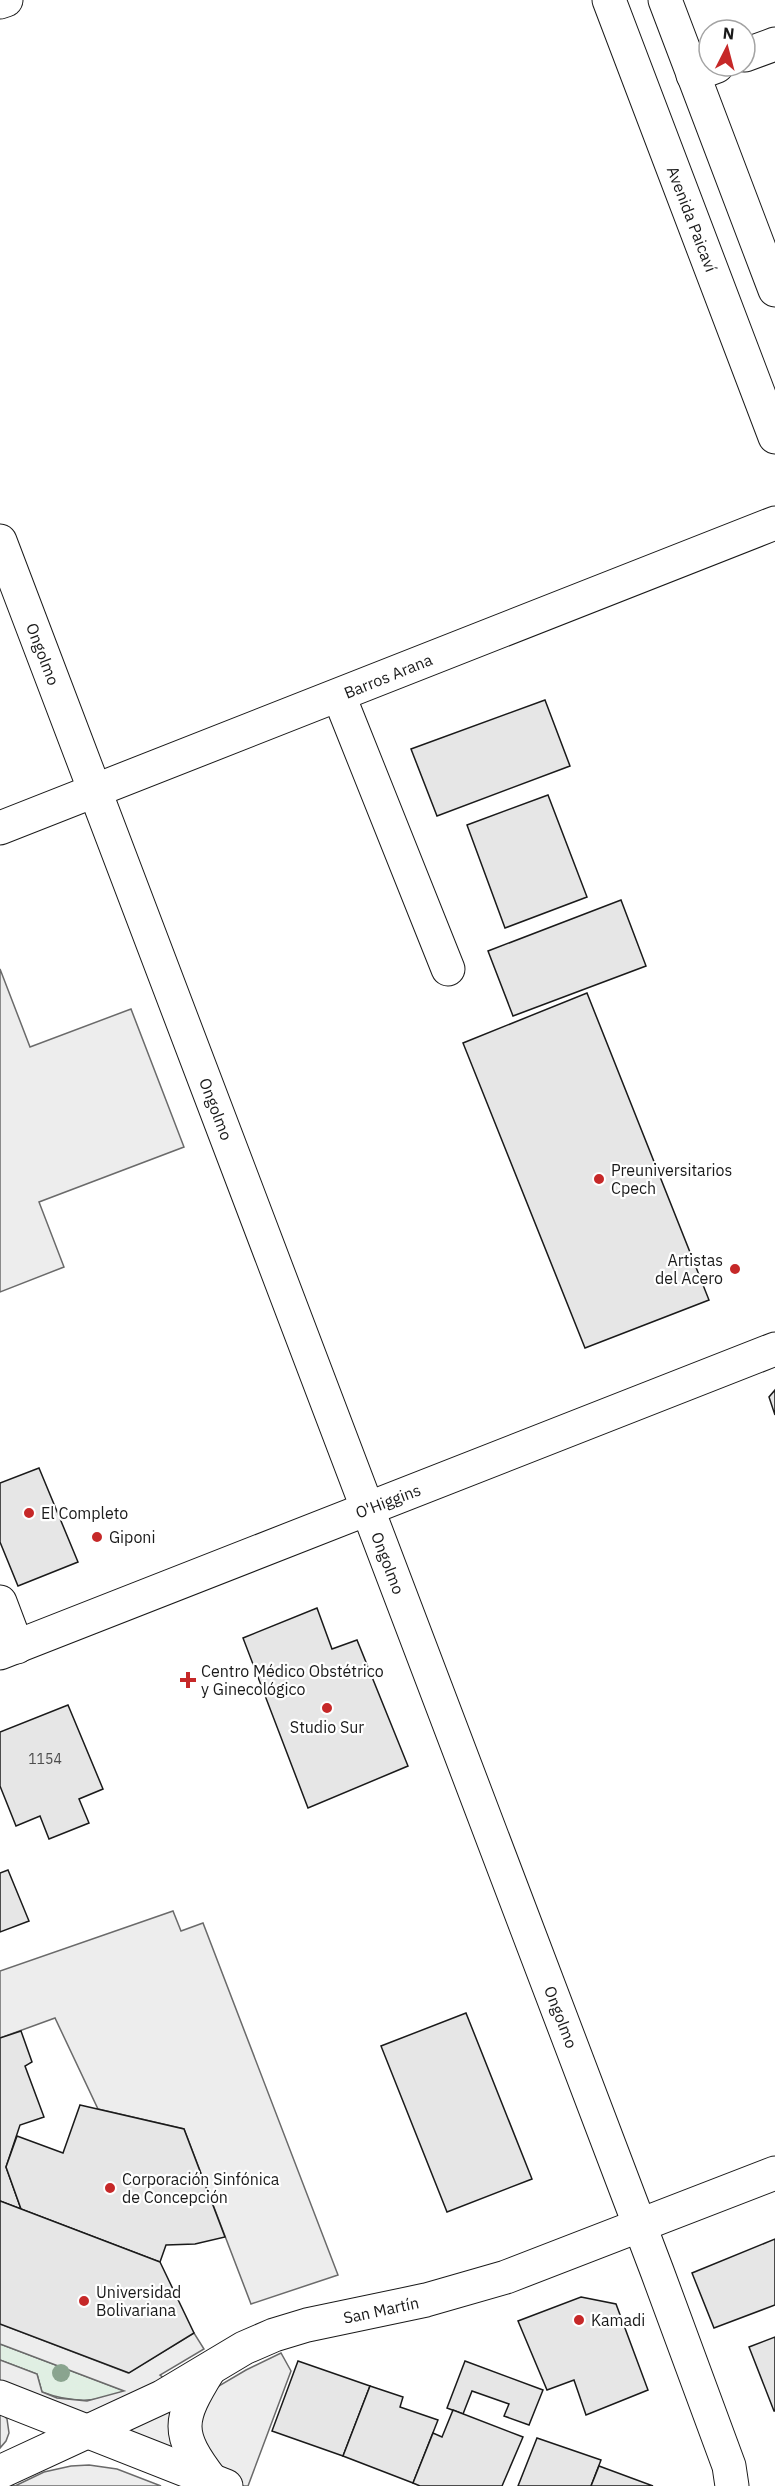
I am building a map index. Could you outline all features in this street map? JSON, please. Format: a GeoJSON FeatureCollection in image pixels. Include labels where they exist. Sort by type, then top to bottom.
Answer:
{"type":"FeatureCollection","features":[{"type":"Feature","properties":{"kind":"street"},"geometry":{"type":"LineString","coordinates":[[0,2],[6,0]]}},
{"type":"Feature","properties":{"kind":"street","name":"Avenida Paicaví"},"geometry":{"type":"LineString","coordinates":[[609,0],[775,437]]}},
{"type":"Feature","properties":{"kind":"street"},"geometry":{"type":"LineString","coordinates":[[665,0],[697,56]]}},
{"type":"Feature","properties":{"kind":"street"},"geometry":{"type":"LineString","coordinates":[[757,51],[775,44]]}},
{"type":"Feature","properties":{"kind":"street"},"geometry":{"type":"LineString","coordinates":[[708,78],[775,290]]}},
{"type":"Feature","properties":{"kind":"street","name":"Barros Arana"},"geometry":{"type":"LineString","coordinates":[[0,828],[775,523]]}},
{"type":"Feature","properties":{"kind":"street","name":"Ongolmo"},"geometry":{"type":"LineString","coordinates":[[0,541],[640,2227],[725,2454],[732,2486]]}},
{"type":"Feature","properties":{"kind":"street"},"geometry":{"type":"LineString","coordinates":[[339,696],[448,969]]}},
{"type":"Feature","properties":{"kind":"street","name":"O'Higgins"},"geometry":{"type":"LineString","coordinates":[[9,1650],[775,1349]]}},
{"type":"Feature","properties":{"kind":"street"},"geometry":{"type":"LineString","coordinates":[[0,1602],[9,1650]]}},
{"type":"Feature","properties":{"kind":"street","name":"San Martín"},"geometry":{"type":"LineString","coordinates":[[0,2472],[162,2397],[244,2348],[289,2330],[453,2293],[524,2270],[640,2227],[775,2173]]}},
{"type":"Feature","properties":{"kind":"street"},"geometry":{"type":"LineString","coordinates":[[210,2368],[190,2402],[185,2424],[192,2455],[219,2483]]}},
{"type":"Feature","properties":{"kind":"street"},"geometry":{"type":"LineString","coordinates":[[0,2397],[219,2483]]}},
{"type":"Feature","properties":{"kind":"green space"},"geometry":{"type":"Polygon","coordinates":[[[0,2344],[125,2391],[104,2398],[84,2400],[63,2398],[42,2392],[37,2374],[0,2360],[0,2344]]]}},
{"type":"Feature","properties":{"kind":"shaded area"},"geometry":{"type":"Polygon","coordinates":[[[0,969],[30,1047],[131,1009],[184,1147],[39,1202],[64,1267],[0,1292],[0,969]]]}},
{"type":"Feature","properties":{"kind":"shaded area"},"geometry":{"type":"Polygon","coordinates":[[[173,1911],[181,1931],[203,1923],[338,2275],[251,2304],[184,2129],[98,2109],[55,2018],[0,2038],[0,1971],[173,1911]]]}},
{"type":"Feature","properties":{"kind":"shaded area"},"geometry":{"type":"Polygon","coordinates":[[[0,2324],[128,2373],[194,2333],[204,2349],[160,2375],[200,2407],[217,2387],[281,2353],[291,2371],[248,2486],[226,2486],[0,2397],[0,2360],[37,2374],[42,2392],[57,2398],[87,2401],[124,2391],[0,2344],[0,2324]]]}},
{"type":"Feature","properties":{"kind":"shaded area"},"geometry":{"type":"Polygon","coordinates":[[[0,2410],[7,2419],[9,2433],[0,2448],[0,2410]]]}},
{"type":"Feature","properties":{"kind":"shaded area"},"geometry":{"type":"Polygon","coordinates":[[[89,2465],[117,2469],[161,2486],[15,2486],[44,2472],[89,2465]]]}},
{"type":"Feature","properties":{"kind":"shaded area"},"geometry":{"type":"Polygon","coordinates":[[[0,2481],[15,2486],[0,2486],[0,2481]]]}},
{"type":"Feature","properties":{"kind":"building"},"geometry":{"type":"Polygon","coordinates":[[[545,700],[570,766],[437,816],[411,749],[545,700]]]}},
{"type":"Feature","properties":{"kind":"building"},"geometry":{"type":"Polygon","coordinates":[[[548,795],[587,897],[505,928],[467,825],[548,795]]]}},
{"type":"Feature","properties":{"kind":"building"},"geometry":{"type":"Polygon","coordinates":[[[621,900],[646,966],[513,1016],[488,951],[621,900]]]}},
{"type":"Feature","properties":{"kind":"building","name":"Preuniversitarios Cpech"},"geometry":{"type":"Polygon","coordinates":[[[587,993],[709,1300],[585,1348],[463,1043],[587,993]]]}},
{"type":"Feature","properties":{"kind":"building"},"geometry":{"type":"Polygon","coordinates":[[[775,1390],[775,1415],[769,1397],[775,1390]]]}},
{"type":"Feature","properties":{"kind":"building","name":"El Completo"},"geometry":{"type":"Polygon","coordinates":[[[39,1468],[78,1562],[18,1586],[0,1542],[0,1483],[39,1468]]]}},
{"type":"Feature","properties":{"kind":"building","name":"Studio Sur"},"geometry":{"type":"Polygon","coordinates":[[[317,1608],[332,1649],[357,1640],[408,1766],[308,1808],[243,1638],[317,1608]]]}},
{"type":"Feature","properties":{"kind":"building"},"geometry":{"type":"Polygon","coordinates":[[[68,1705],[103,1789],[79,1799],[89,1823],[49,1839],[40,1816],[16,1826],[0,1786],[0,1732],[68,1705]]]}},
{"type":"Feature","properties":{"kind":"building"},"geometry":{"type":"Polygon","coordinates":[[[8,1870],[29,1921],[0,1932],[0,1873],[8,1870]]]}},
{"type":"Feature","properties":{"kind":"building"},"geometry":{"type":"Polygon","coordinates":[[[466,2013],[532,2179],[447,2212],[381,2046],[466,2013]]]}},
{"type":"Feature","properties":{"kind":"building"},"geometry":{"type":"Polygon","coordinates":[[[21,2031],[32,2062],[25,2066],[44,2117],[20,2125],[6,2167],[21,2209],[0,2201],[0,2038],[21,2031]]]}},
{"type":"Feature","properties":{"kind":"building","name":"Corporación Sinfónica de Concepción"},"geometry":{"type":"Polygon","coordinates":[[[80,2105],[184,2129],[225,2237],[195,2244],[166,2245],[160,2262],[21,2209],[6,2167],[17,2136],[63,2153],[80,2105]]]}},
{"type":"Feature","properties":{"kind":"building"},"geometry":{"type":"Polygon","coordinates":[[[0,2201],[160,2262],[194,2333],[129,2373],[0,2324],[0,2201]]]}},
{"type":"Feature","properties":{"kind":"building"},"geometry":{"type":"Polygon","coordinates":[[[775,2239],[775,2305],[714,2328],[692,2273],[775,2239]]]}},
{"type":"Feature","properties":{"kind":"building"},"geometry":{"type":"Polygon","coordinates":[[[581,2297],[616,2304],[648,2390],[586,2415],[574,2380],[547,2390],[518,2321],[581,2297]]]}},
{"type":"Feature","properties":{"kind":"building"},"geometry":{"type":"Polygon","coordinates":[[[775,2337],[775,2411],[774,2411],[749,2347],[775,2337]]]}},
{"type":"Feature","properties":{"kind":"building"},"geometry":{"type":"Polygon","coordinates":[[[298,2361],[370,2386],[343,2456],[272,2431],[298,2361]]]}},
{"type":"Feature","properties":{"kind":"building"},"geometry":{"type":"Polygon","coordinates":[[[465,2361],[543,2390],[529,2425],[504,2416],[509,2404],[472,2391],[463,2414],[447,2408],[465,2361]]]}},
{"type":"Feature","properties":{"kind":"building"},"geometry":{"type":"Polygon","coordinates":[[[370,2386],[403,2397],[400,2407],[438,2420],[413,2483],[343,2456],[370,2386]]]}},
{"type":"Feature","properties":{"kind":"building"},"geometry":{"type":"Polygon","coordinates":[[[453,2410],[523,2437],[502,2486],[420,2486],[413,2483],[433,2433],[442,2437],[453,2410]]]}},
{"type":"Feature","properties":{"kind":"building"},"geometry":{"type":"Polygon","coordinates":[[[537,2438],[601,2460],[591,2486],[518,2486],[537,2438]]]}},
{"type":"Feature","properties":{"kind":"building"},"geometry":{"type":"Polygon","coordinates":[[[599,2466],[653,2486],[591,2486],[599,2466]]]}},
{"type":"Feature","properties":{"kind":"place","name":"Preuniversitarios Cpech"},"geometry":{"type":"Point","coordinates":[599,1179]}},
{"type":"Feature","properties":{"kind":"place","name":"Artistas del Acero"},"geometry":{"type":"Point","coordinates":[735,1269]}},
{"type":"Feature","properties":{"kind":"place","name":"El Completo"},"geometry":{"type":"Point","coordinates":[29,1513]}},
{"type":"Feature","properties":{"kind":"place","name":"Giponi"},"geometry":{"type":"Point","coordinates":[97,1537]}},
{"type":"Feature","properties":{"kind":"place","name":"Centro Médico Obstétrico y Ginecológico"},"geometry":{"type":"Point","coordinates":[188,1680]}},
{"type":"Feature","properties":{"kind":"place","name":"Studio Sur"},"geometry":{"type":"Point","coordinates":[327,1708]}},
{"type":"Feature","properties":{"kind":"place","name":"Corporación Sinfónica de Concepción"},"geometry":{"type":"Point","coordinates":[110,2188]}},
{"type":"Feature","properties":{"kind":"place","name":"Universidad Bolivariana"},"geometry":{"type":"Point","coordinates":[84,2301]}},
{"type":"Feature","properties":{"kind":"place","name":"Kamadi"},"geometry":{"type":"Point","coordinates":[579,2320]}}]}
